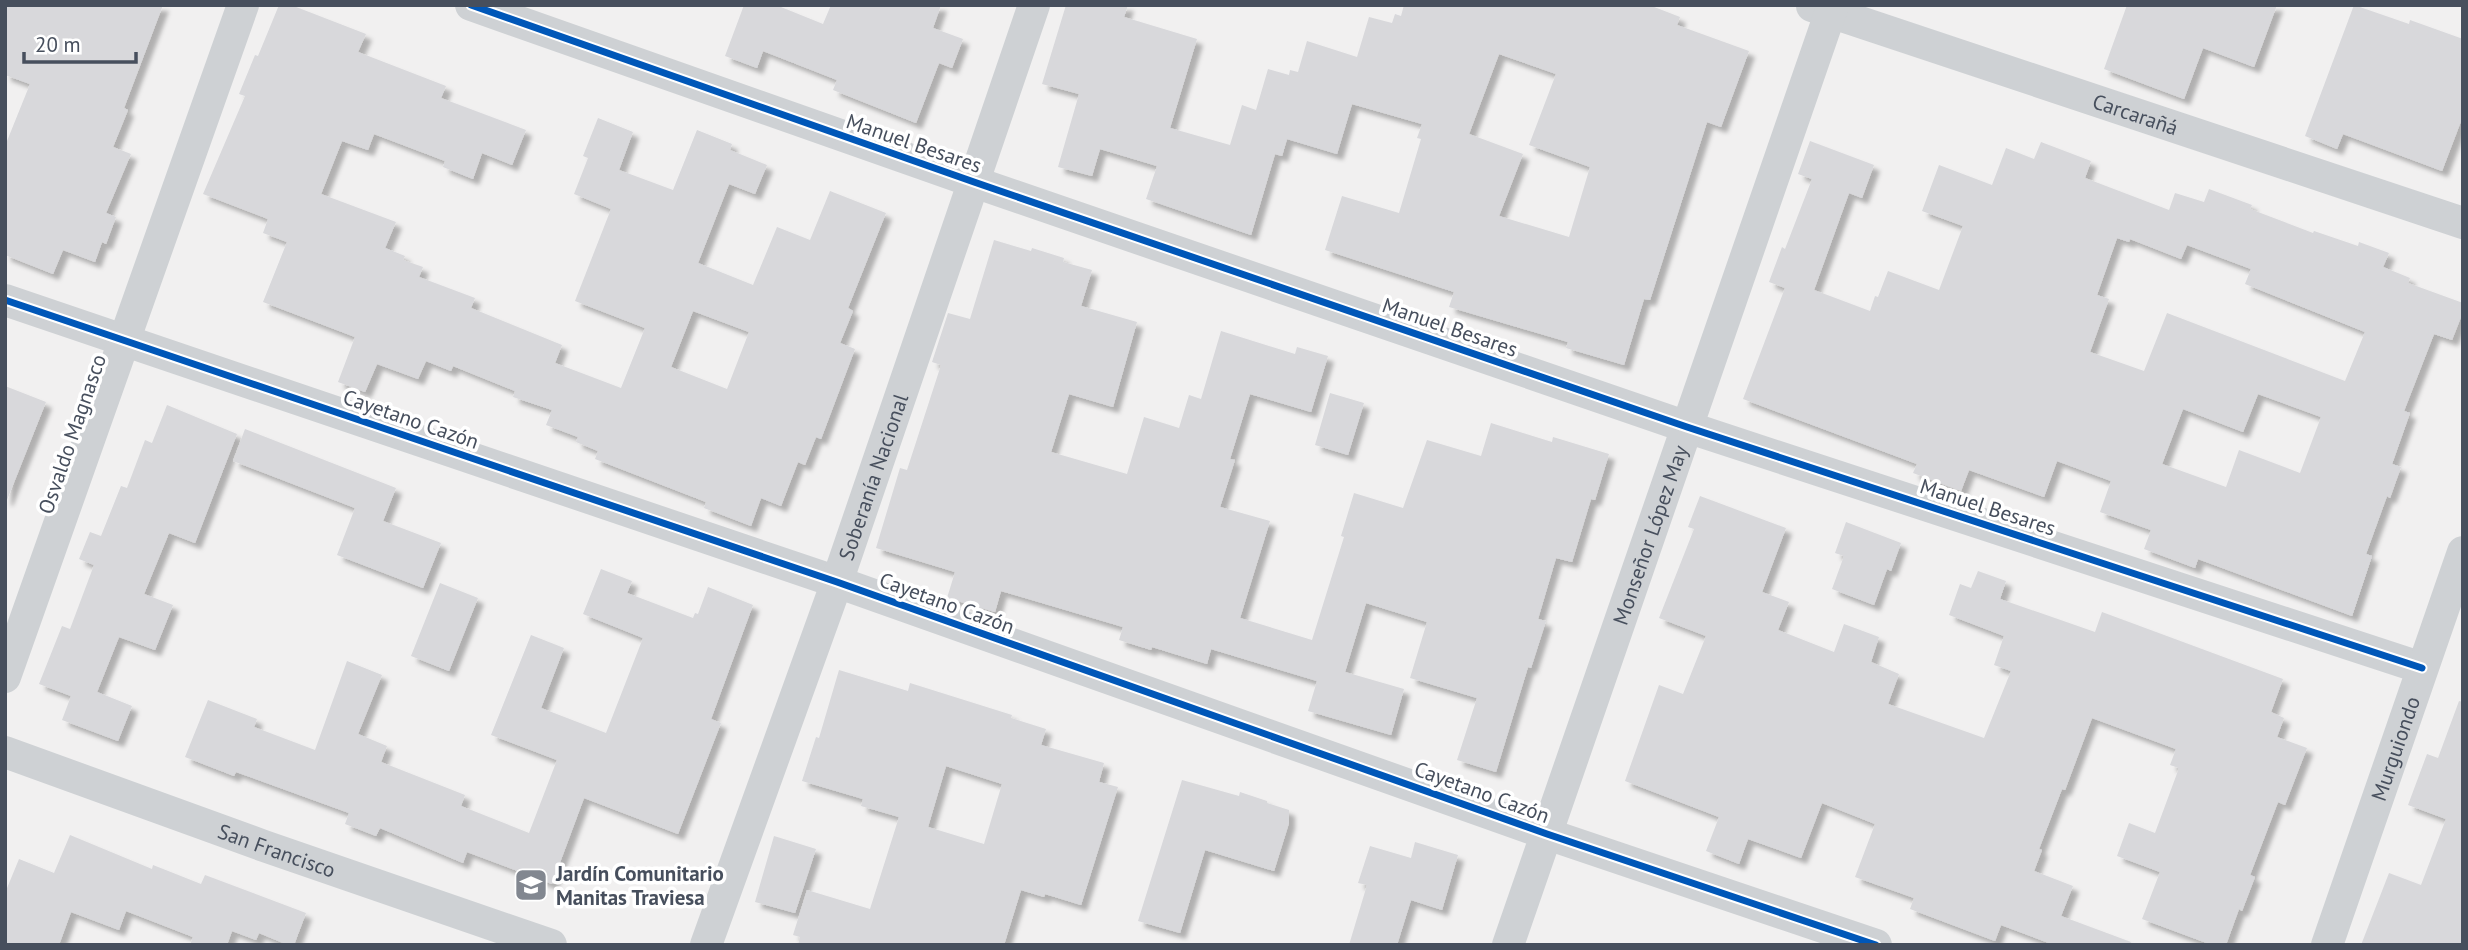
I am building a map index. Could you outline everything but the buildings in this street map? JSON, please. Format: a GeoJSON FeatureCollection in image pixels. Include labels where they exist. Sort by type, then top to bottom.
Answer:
{"type":"FeatureCollection","features":[{"type":"Feature","properties":{"kind":"street","name":"Osvaldo Magnasco"},"geometry":{"type":"LineString","coordinates":[[5,677],[243,5]]}},
{"type":"Feature","properties":{"kind":"street","name":"Manuel Besares"},"geometry":{"type":"LineString","coordinates":[[471,5],[974,182],[1687,427],[2422,668]]}},
{"type":"Feature","properties":{"kind":"street","name":"Soberanía Nacional"},"geometry":{"type":"LineString","coordinates":[[706,945],[837,582],[1034,5]]}},
{"type":"Feature","properties":{"kind":"street","name":"Carcarañá"},"geometry":{"type":"LineString","coordinates":[[1825,8],[2463,223]]}},
{"type":"Feature","properties":{"kind":"street","name":"Monseñor López May"},"geometry":{"type":"LineString","coordinates":[[1508,945],[1687,427],[1825,8]]}},
{"type":"Feature","properties":{"kind":"street","name":"Cayetano Cazón"},"geometry":{"type":"LineString","coordinates":[[5,300],[837,582],[1547,834],[1876,945]]}},
{"type":"Feature","properties":{"kind":"street","name":"Murguiondo"},"geometry":{"type":"LineString","coordinates":[[2327,945],[2463,552]]}},
{"type":"Feature","properties":{"kind":"street","name":"San Francisco"},"geometry":{"type":"LineString","coordinates":[[5,752],[264,846],[551,945]]}},
{"type":"Feature","properties":{"kind":"cycle path"},"geometry":{"type":"LineString","coordinates":[[471,5],[974,182],[1687,427],[2422,668]]}},
{"type":"Feature","properties":{"kind":"cycle path"},"geometry":{"type":"LineString","coordinates":[[5,300],[837,582],[1547,834],[1876,945]]}},
{"type":"Feature","properties":{"kind":"place","name":"Jardín Comunitario Manitas Traviesa"},"geometry":{"type":"Point","coordinates":[531,885]}}]}
